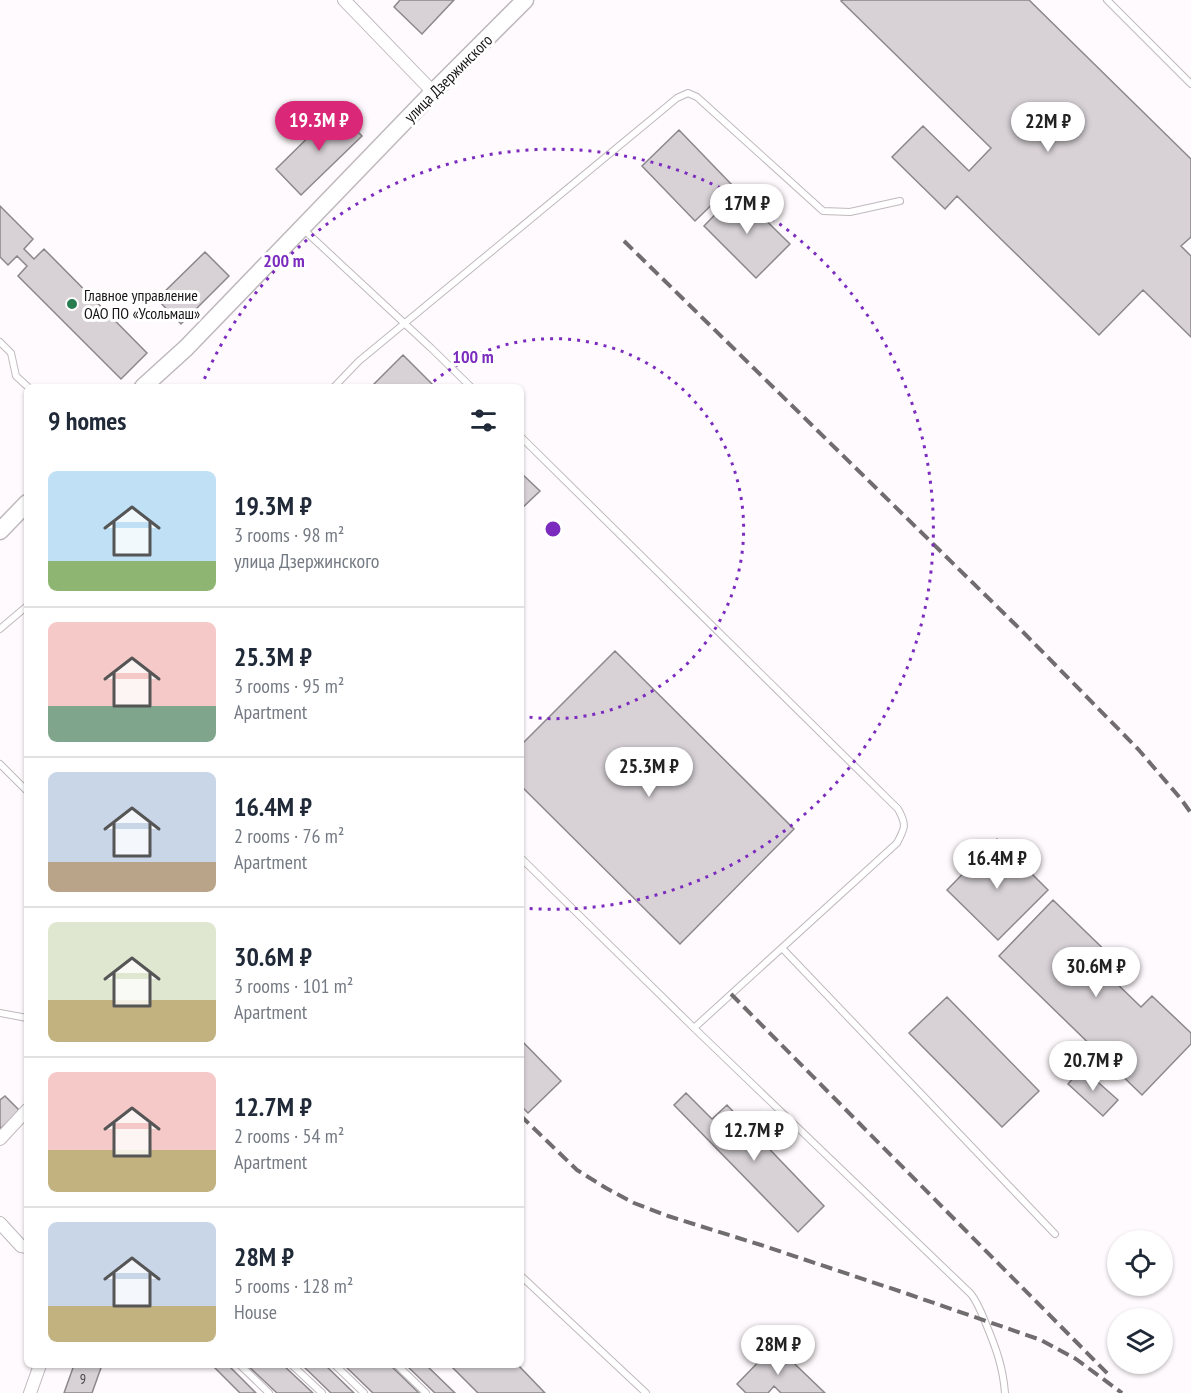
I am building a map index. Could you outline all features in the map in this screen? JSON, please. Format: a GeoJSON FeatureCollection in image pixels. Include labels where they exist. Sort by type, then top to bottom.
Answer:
{"type":"FeatureCollection","features":[{"type":"Feature","properties":{"kind":"street"},"geometry":{"type":"LineString","coordinates":[[344,0],[433,92]]}},
{"type":"Feature","properties":{"kind":"street","name":"улица Дзержинского"},"geometry":{"type":"LineString","coordinates":[[146,384],[186,348],[525,0]]}},
{"type":"Feature","properties":{"kind":"street"},"geometry":{"type":"LineString","coordinates":[[0,531],[24,506]]}},
{"type":"Feature","properties":{"kind":"street"},"geometry":{"type":"LineString","coordinates":[[0,1139],[24,1113]]}},
{"type":"Feature","properties":{"kind":"street"},"geometry":{"type":"LineString","coordinates":[[0,1223],[24,1246]]}},
{"type":"Feature","properties":{"kind":"street"},"geometry":{"type":"LineString","coordinates":[[30,1393],[39,1368]]}},
{"type":"Feature","properties":{"kind":"lane"},"geometry":{"type":"LineString","coordinates":[[1107,0],[1191,84]]}},
{"type":"Feature","properties":{"kind":"lane"},"geometry":{"type":"LineString","coordinates":[[337,384],[359,361],[677,98],[688,93],[697,97],[823,211],[850,212],[900,201]]}},
{"type":"Feature","properties":{"kind":"lane"},"geometry":{"type":"LineString","coordinates":[[302,228],[468,384]]}},
{"type":"Feature","properties":{"kind":"lane"},"geometry":{"type":"LineString","coordinates":[[0,342],[11,353],[16,376],[25,384]]}},
{"type":"Feature","properties":{"kind":"lane"},"geometry":{"type":"LineString","coordinates":[[524,440],[898,809],[905,821],[904,830],[897,843],[694,1028]]}},
{"type":"Feature","properties":{"kind":"lane"},"geometry":{"type":"LineString","coordinates":[[0,629],[24,609]]}},
{"type":"Feature","properties":{"kind":"lane"},"geometry":{"type":"LineString","coordinates":[[0,764],[24,788]]}},
{"type":"Feature","properties":{"kind":"lane"},"geometry":{"type":"LineString","coordinates":[[524,861],[971,1294],[977,1302],[999,1355],[1005,1393]]}},
{"type":"Feature","properties":{"kind":"lane"},"geometry":{"type":"LineString","coordinates":[[782,948],[1055,1234]]}},
{"type":"Feature","properties":{"kind":"lane"},"geometry":{"type":"LineString","coordinates":[[0,1012],[24,1017]]}},
{"type":"Feature","properties":{"kind":"lane"},"geometry":{"type":"LineString","coordinates":[[524,1279],[646,1393]]}},
{"type":"Feature","properties":{"kind":"lane"},"geometry":{"type":"LineString","coordinates":[[243,1368],[269,1393]]}},
{"type":"Feature","properties":{"kind":"lane"},"geometry":{"type":"LineString","coordinates":[[295,1368],[322,1393]]}},
{"type":"Feature","properties":{"kind":"lane"},"geometry":{"type":"LineString","coordinates":[[338,1368],[364,1393]]}},
{"type":"Feature","properties":{"kind":"lane"},"geometry":{"type":"LineString","coordinates":[[400,1368],[426,1393]]}},
{"type":"Feature","properties":{"kind":"building"},"geometry":{"type":"Polygon","coordinates":[[[400,0],[454,0],[422,34],[394,7],[400,0]]]}},
{"type":"Feature","properties":{"kind":"building"},"geometry":{"type":"Polygon","coordinates":[[[1029,0],[1191,159],[1191,237],[1181,246],[1191,256],[1191,337],[1143,290],[1099,335],[957,196],[945,209],[892,157],[923,126],[969,171],[991,148],[841,1],[1029,0]]]}},
{"type":"Feature","properties":{"kind":"building"},"geometry":{"type":"Polygon","coordinates":[[[336,110],[362,136],[301,195],[276,169],[336,110]]]}},
{"type":"Feature","properties":{"kind":"building"},"geometry":{"type":"Polygon","coordinates":[[[679,130],[732,185],[695,221],[642,166],[679,130]]]}},
{"type":"Feature","properties":{"kind":"building"},"geometry":{"type":"Polygon","coordinates":[[[737,192],[790,244],[756,278],[704,226],[737,192]]]}},
{"type":"Feature","properties":{"kind":"building","name":"Главное управление ОАО ПО «Усольмаш»"},"geometry":{"type":"Polygon","coordinates":[[[0,206],[33,239],[24,249],[34,259],[44,249],[147,353],[121,379],[18,276],[27,266],[17,256],[8,265],[0,257],[0,206]]]}},
{"type":"Feature","properties":{"kind":"building"},"geometry":{"type":"Polygon","coordinates":[[[205,252],[229,276],[181,324],[157,299],[205,252]]]}},
{"type":"Feature","properties":{"kind":"building"},"geometry":{"type":"Polygon","coordinates":[[[403,355],[432,384],[374,384],[403,355]]]}},
{"type":"Feature","properties":{"kind":"building"},"geometry":{"type":"Polygon","coordinates":[[[524,476],[540,491],[524,506],[524,476]]]}},
{"type":"Feature","properties":{"kind":"building"},"geometry":{"type":"Polygon","coordinates":[[[615,651],[794,829],[680,944],[524,789],[524,742],[615,651]]]}},
{"type":"Feature","properties":{"kind":"building"},"geometry":{"type":"Polygon","coordinates":[[[997,839],[1048,890],[998,940],[947,890],[997,839]]]}},
{"type":"Feature","properties":{"kind":"building"},"geometry":{"type":"Polygon","coordinates":[[[1053,900],[1120,965],[1109,976],[1141,1007],[1152,996],[1191,1033],[1191,1044],[1142,1095],[999,956],[1053,900]]]}},
{"type":"Feature","properties":{"kind":"building"},"geometry":{"type":"Polygon","coordinates":[[[947,997],[1039,1091],[1002,1127],[909,1033],[947,997]]]}},
{"type":"Feature","properties":{"kind":"building"},"geometry":{"type":"Polygon","coordinates":[[[524,1043],[561,1081],[528,1113],[524,1109],[524,1043]]]}},
{"type":"Feature","properties":{"kind":"building"},"geometry":{"type":"Polygon","coordinates":[[[1082,1068],[1118,1100],[1103,1116],[1068,1084],[1082,1068]]]}},
{"type":"Feature","properties":{"kind":"building"},"geometry":{"type":"Polygon","coordinates":[[[686,1093],[712,1119],[727,1105],[824,1206],[798,1232],[674,1105],[686,1093]]]}},
{"type":"Feature","properties":{"kind":"building"},"geometry":{"type":"Polygon","coordinates":[[[5,1096],[20,1111],[0,1129],[0,1100],[5,1096]]]}},
{"type":"Feature","properties":{"kind":"building"},"geometry":{"type":"Polygon","coordinates":[[[775,1345],[825,1393],[781,1393],[774,1386],[768,1393],[746,1393],[737,1384],[775,1345]]]}},
{"type":"Feature","properties":{"kind":"building"},"geometry":{"type":"Polygon","coordinates":[[[73,1368],[101,1368],[92,1393],[64,1393],[73,1368]]]}},
{"type":"Feature","properties":{"kind":"building"},"geometry":{"type":"Polygon","coordinates":[[[215,1368],[231,1368],[256,1393],[240,1393],[215,1368]]]}},
{"type":"Feature","properties":{"kind":"building"},"geometry":{"type":"Polygon","coordinates":[[[250,1368],[286,1368],[313,1393],[277,1393],[250,1368]]]}},
{"type":"Feature","properties":{"kind":"building"},"geometry":{"type":"Polygon","coordinates":[[[305,1368],[328,1368],[354,1393],[331,1393],[305,1368]]]}},
{"type":"Feature","properties":{"kind":"building"},"geometry":{"type":"Polygon","coordinates":[[[347,1368],[393,1368],[419,1393],[373,1393],[347,1368]]]}},
{"type":"Feature","properties":{"kind":"building"},"geometry":{"type":"Polygon","coordinates":[[[409,1368],[429,1368],[455,1393],[435,1393],[409,1368]]]}},
{"type":"Feature","properties":{"kind":"building"},"geometry":{"type":"Polygon","coordinates":[[[453,1368],[521,1368],[545,1393],[478,1393],[453,1368]]]}},
{"type":"Feature","properties":{"kind":"railway"},"geometry":{"type":"LineString","coordinates":[[624,241],[1023,632],[1138,749],[1191,813]]}},
{"type":"Feature","properties":{"kind":"railway"},"geometry":{"type":"LineString","coordinates":[[731,994],[1107,1373]]}},
{"type":"Feature","properties":{"kind":"railway"},"geometry":{"type":"LineString","coordinates":[[524,1119],[577,1170],[634,1203],[1041,1340],[1076,1359],[1122,1393]]}},
{"type":"Feature","properties":{"kind":"place","name":"Главное управление ОАО ПО «Усольмаш»"},"geometry":{"type":"Point","coordinates":[72,304]}}]}
